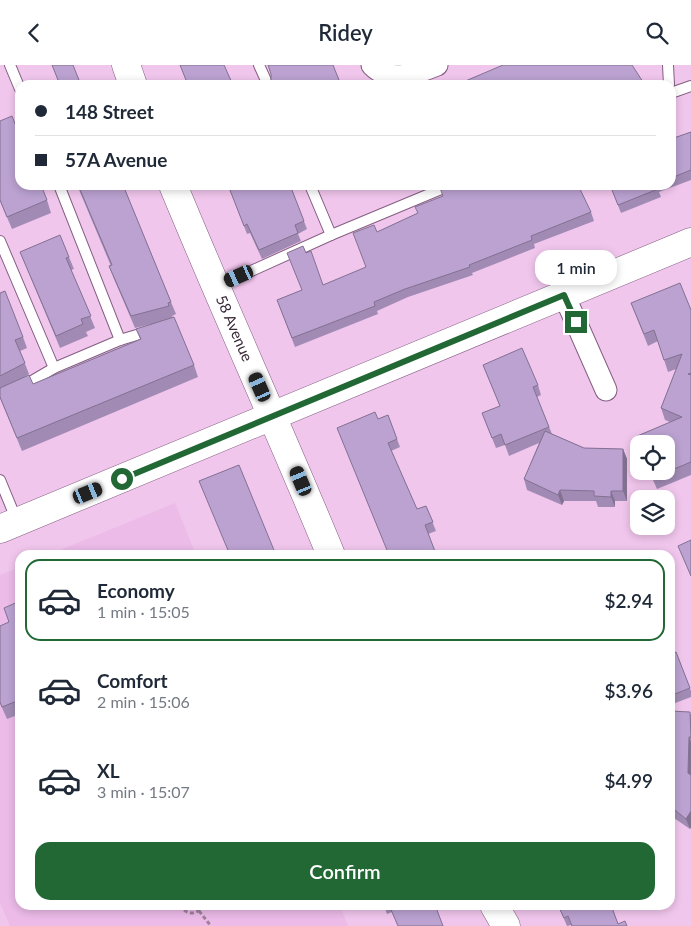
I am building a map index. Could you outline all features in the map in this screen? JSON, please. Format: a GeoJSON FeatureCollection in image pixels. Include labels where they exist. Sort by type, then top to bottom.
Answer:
{"type":"FeatureCollection","features":[{"type":"Feature","properties":{"kind":"main road"},"geometry":{"type":"LineString","coordinates":[[126,65],[131,80]]}},
{"type":"Feature","properties":{"kind":"main road","name":"58 Avenue"},"geometry":{"type":"LineString","coordinates":[[175,190],[215,287],[274,416],[329,550]]}},
{"type":"Feature","properties":{"kind":"main road"},"geometry":{"type":"LineString","coordinates":[[9,526],[691,242]]}},
{"type":"Feature","properties":{"kind":"main road"},"geometry":{"type":"LineString","coordinates":[[497,910],[506,926]]}},
{"type":"Feature","properties":{"kind":"street"},"geometry":{"type":"LineString","coordinates":[[376,69],[408,77],[437,65]]}},
{"type":"Feature","properties":{"kind":"street"},"geometry":{"type":"LineString","coordinates":[[564,295],[606,391]]}},
{"type":"Feature","properties":{"kind":"lane"},"geometry":{"type":"LineString","coordinates":[[10,65],[16,80]]}},
{"type":"Feature","properties":{"kind":"lane"},"geometry":{"type":"LineString","coordinates":[[259,65],[266,80]]}},
{"type":"Feature","properties":{"kind":"lane"},"geometry":{"type":"LineString","coordinates":[[668,65],[669,80]]}},
{"type":"Feature","properties":{"kind":"lane"},"geometry":{"type":"LineString","coordinates":[[676,91],[691,86]]}},
{"type":"Feature","properties":{"kind":"lane"},"geometry":{"type":"LineString","coordinates":[[61,190],[120,340]]}},
{"type":"Feature","properties":{"kind":"lane"},"geometry":{"type":"LineString","coordinates":[[312,190],[331,235]]}},
{"type":"Feature","properties":{"kind":"lane"},"geometry":{"type":"LineString","coordinates":[[215,287],[331,235],[439,190]]}},
{"type":"Feature","properties":{"kind":"lane"},"geometry":{"type":"LineString","coordinates":[[0,241],[54,368]]}},
{"type":"Feature","properties":{"kind":"lane"},"geometry":{"type":"LineString","coordinates":[[11,392],[29,384],[54,368],[120,340],[164,327]]}},
{"type":"Feature","properties":{"kind":"lane"},"geometry":{"type":"LineString","coordinates":[[0,480],[9,526]]}},
{"type":"Feature","properties":{"kind":"path"},"geometry":{"type":"LineString","coordinates":[[184,910],[186,912],[199,911],[210,926]]}},
{"type":"Feature","properties":{"kind":"shaded area"},"geometry":{"type":"Polygon","coordinates":[[[175,503],[194,550],[60,550],[175,503]]]}},
{"type":"Feature","properties":{"kind":"shaded area"},"geometry":{"type":"Polygon","coordinates":[[[15,569],[15,910],[342,910],[348,926],[10,926],[0,903],[0,575],[15,569]]]}},
{"type":"Feature","properties":{"kind":"building"},"geometry":{"type":"Polygon","coordinates":[[[52,65],[73,65],[79,80],[58,80],[52,65]]]}},
{"type":"Feature","properties":{"kind":"building"},"geometry":{"type":"Polygon","coordinates":[[[180,65],[224,65],[231,80],[186,80],[180,65]]]}},
{"type":"Feature","properties":{"kind":"building"},"geometry":{"type":"Polygon","coordinates":[[[268,65],[333,65],[339,80],[271,80],[268,65]]]}},
{"type":"Feature","properties":{"kind":"building"},"geometry":{"type":"Polygon","coordinates":[[[503,65],[632,65],[642,80],[468,80],[503,65]]]}},
{"type":"Feature","properties":{"kind":"building"},"geometry":{"type":"Polygon","coordinates":[[[12,116],[15,124],[15,190],[43,190],[47,200],[7,217],[0,200],[0,121],[12,116]]]}},
{"type":"Feature","properties":{"kind":"building"},"geometry":{"type":"Polygon","coordinates":[[[691,132],[691,170],[676,176],[676,137],[691,132]]]}},
{"type":"Feature","properties":{"kind":"building"},"geometry":{"type":"Polygon","coordinates":[[[80,190],[125,190],[171,302],[168,303],[169,306],[131,316],[109,266],[112,265],[80,190]]]}},
{"type":"Feature","properties":{"kind":"building"},"geometry":{"type":"Polygon","coordinates":[[[230,190],[292,190],[304,221],[295,225],[298,233],[259,250],[247,224],[244,226],[230,190]]]}},
{"type":"Feature","properties":{"kind":"building"},"geometry":{"type":"Polygon","coordinates":[[[441,190],[580,190],[591,212],[531,236],[532,240],[469,265],[470,267],[405,289],[374,302],[375,306],[292,338],[277,300],[302,290],[287,253],[303,246],[306,253],[311,251],[323,285],[366,267],[353,233],[374,225],[377,232],[418,213],[415,207],[443,196],[441,190]]]}},
{"type":"Feature","properties":{"kind":"building"},"geometry":{"type":"Polygon","coordinates":[[[612,190],[656,190],[618,205],[612,190]]]}},
{"type":"Feature","properties":{"kind":"building"},"geometry":{"type":"Polygon","coordinates":[[[60,235],[69,257],[66,258],[91,316],[81,319],[83,324],[56,336],[20,252],[60,235]]]}},
{"type":"Feature","properties":{"kind":"building"},"geometry":{"type":"Polygon","coordinates":[[[680,283],[691,310],[691,373],[688,374],[691,375],[691,462],[675,469],[675,435],[640,435],[682,417],[661,408],[682,354],[664,360],[654,330],[644,334],[631,303],[680,283]]]}},
{"type":"Feature","properties":{"kind":"building"},"geometry":{"type":"Polygon","coordinates":[[[5,291],[23,337],[15,340],[25,363],[0,376],[0,293],[5,291]]]}},
{"type":"Feature","properties":{"kind":"building"},"geometry":{"type":"Polygon","coordinates":[[[174,317],[194,365],[17,438],[0,397],[0,388],[29,375],[33,384],[141,339],[136,329],[174,317]]]}},
{"type":"Feature","properties":{"kind":"building"},"geometry":{"type":"Polygon","coordinates":[[[522,348],[538,385],[533,387],[549,427],[505,445],[501,434],[492,438],[482,413],[500,406],[483,365],[522,348]]]}},
{"type":"Feature","properties":{"kind":"building"},"geometry":{"type":"Polygon","coordinates":[[[375,412],[378,419],[388,415],[397,439],[388,443],[417,509],[426,506],[433,522],[425,525],[434,550],[387,550],[337,428],[375,412]]]}},
{"type":"Feature","properties":{"kind":"building"},"geometry":{"type":"Polygon","coordinates":[[[545,431],[584,448],[623,449],[623,491],[611,491],[611,497],[594,496],[594,491],[560,490],[558,495],[524,479],[545,431]]]}},
{"type":"Feature","properties":{"kind":"building"},"geometry":{"type":"Polygon","coordinates":[[[239,465],[274,550],[228,550],[199,481],[239,465]]]}},
{"type":"Feature","properties":{"kind":"building"},"geometry":{"type":"Polygon","coordinates":[[[691,540],[691,576],[678,546],[691,540]]]}},
{"type":"Feature","properties":{"kind":"building"},"geometry":{"type":"Polygon","coordinates":[[[15,603],[15,702],[2,707],[0,702],[0,626],[9,622],[4,608],[15,603]]]}},
{"type":"Feature","properties":{"kind":"building"},"geometry":{"type":"Polygon","coordinates":[[[675,652],[690,688],[675,694],[675,652]]]}},
{"type":"Feature","properties":{"kind":"building"},"geometry":{"type":"Polygon","coordinates":[[[675,711],[690,712],[691,737],[689,737],[688,773],[691,775],[691,811],[686,819],[675,810],[675,711]]]}},
{"type":"Feature","properties":{"kind":"building"},"geometry":{"type":"Polygon","coordinates":[[[391,910],[437,910],[443,926],[398,926],[391,910]]]}},
{"type":"Feature","properties":{"kind":"building"},"geometry":{"type":"Polygon","coordinates":[[[560,910],[613,910],[618,924],[625,921],[627,926],[572,926],[568,916],[564,918],[560,910]]]}},
{"type":"Feature","properties":{"kind":"route"},"geometry":{"type":"LineString","coordinates":[[122,479],[564,295],[576,322]]}}]}
